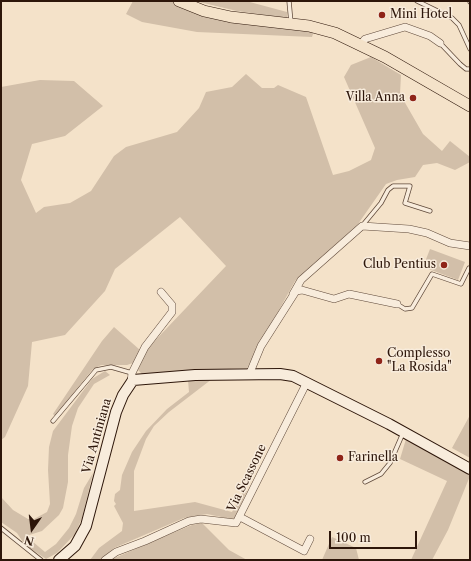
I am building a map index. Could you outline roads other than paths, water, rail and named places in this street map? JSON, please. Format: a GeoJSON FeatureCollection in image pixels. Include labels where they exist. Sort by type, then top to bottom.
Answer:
{"type":"FeatureCollection","features":[{"type":"Feature","properties":{"kind":"main road"},"geometry":{"type":"LineString","coordinates":[[179,1],[204,11],[231,17],[309,26],[335,33],[361,44],[470,106]]}},
{"type":"Feature","properties":{"kind":"street"},"geometry":{"type":"LineString","coordinates":[[361,44],[364,39],[405,27],[430,36],[440,43]]}},
{"type":"Feature","properties":{"kind":"street"},"geometry":{"type":"LineString","coordinates":[[249,375],[261,346],[301,280],[362,226],[409,229],[427,233],[450,243],[470,246]]}},
{"type":"Feature","properties":{"kind":"street"},"geometry":{"type":"LineString","coordinates":[[293,294],[296,290],[302,290],[334,299],[349,294],[397,304]]}},
{"type":"Feature","properties":{"kind":"street"},"geometry":{"type":"LineString","coordinates":[[161,292],[172,305],[172,312],[145,347],[131,377],[136,379],[190,375],[280,374],[293,376],[403,432],[470,469]]}},
{"type":"Feature","properties":{"kind":"street","name":"Via Antiniana"},"geometry":{"type":"LineString","coordinates":[[59,560],[74,546],[86,526],[116,412],[131,377]]}},
{"type":"Feature","properties":{"kind":"street","name":"Via Scassone"},"geometry":{"type":"LineString","coordinates":[[105,560],[116,552],[145,541],[180,524],[201,519],[236,523],[307,382]]}},
{"type":"Feature","properties":{"kind":"street"},"geometry":{"type":"LineString","coordinates":[[240,517],[304,551],[310,539]]}},
{"type":"Feature","properties":{"kind":"lane"},"geometry":{"type":"LineString","coordinates":[[289,1],[292,24]]}},
{"type":"Feature","properties":{"kind":"lane"},"geometry":{"type":"LineString","coordinates":[[417,1],[452,18],[459,25],[470,49]]}},
{"type":"Feature","properties":{"kind":"lane"},"geometry":{"type":"LineString","coordinates":[[440,43],[460,64],[466,69],[470,69]]}},
{"type":"Feature","properties":{"kind":"lane"},"geometry":{"type":"LineString","coordinates":[[362,226],[381,203],[388,190],[393,186],[410,186],[405,203],[430,211]]}},
{"type":"Feature","properties":{"kind":"lane"},"geometry":{"type":"LineString","coordinates":[[397,304],[405,309],[412,308],[432,274],[461,284],[469,268]]}},
{"type":"Feature","properties":{"kind":"lane"},"geometry":{"type":"LineString","coordinates":[[53,422],[96,370],[111,367],[131,377]]}},
{"type":"Feature","properties":{"kind":"lane"},"geometry":{"type":"LineString","coordinates":[[365,482],[381,474],[390,462],[403,432]]}},
{"type":"Feature","properties":{"kind":"lane"},"geometry":{"type":"LineString","coordinates":[[1,528],[41,560]]}},
{"type":"Feature","properties":{"kind":"place","name":"Mini Hotel"},"geometry":{"type":"Point","coordinates":[382,15]}},
{"type":"Feature","properties":{"kind":"place","name":"Villa Anna"},"geometry":{"type":"Point","coordinates":[413,98]}},
{"type":"Feature","properties":{"kind":"place","name":"Club Pentius"},"geometry":{"type":"Point","coordinates":[444,265]}},
{"type":"Feature","properties":{"kind":"place","name":"Complesso \"La Rosida\""},"geometry":{"type":"Point","coordinates":[379,361]}},
{"type":"Feature","properties":{"kind":"place","name":"Farinella"},"geometry":{"type":"Point","coordinates":[340,458]}}]}
